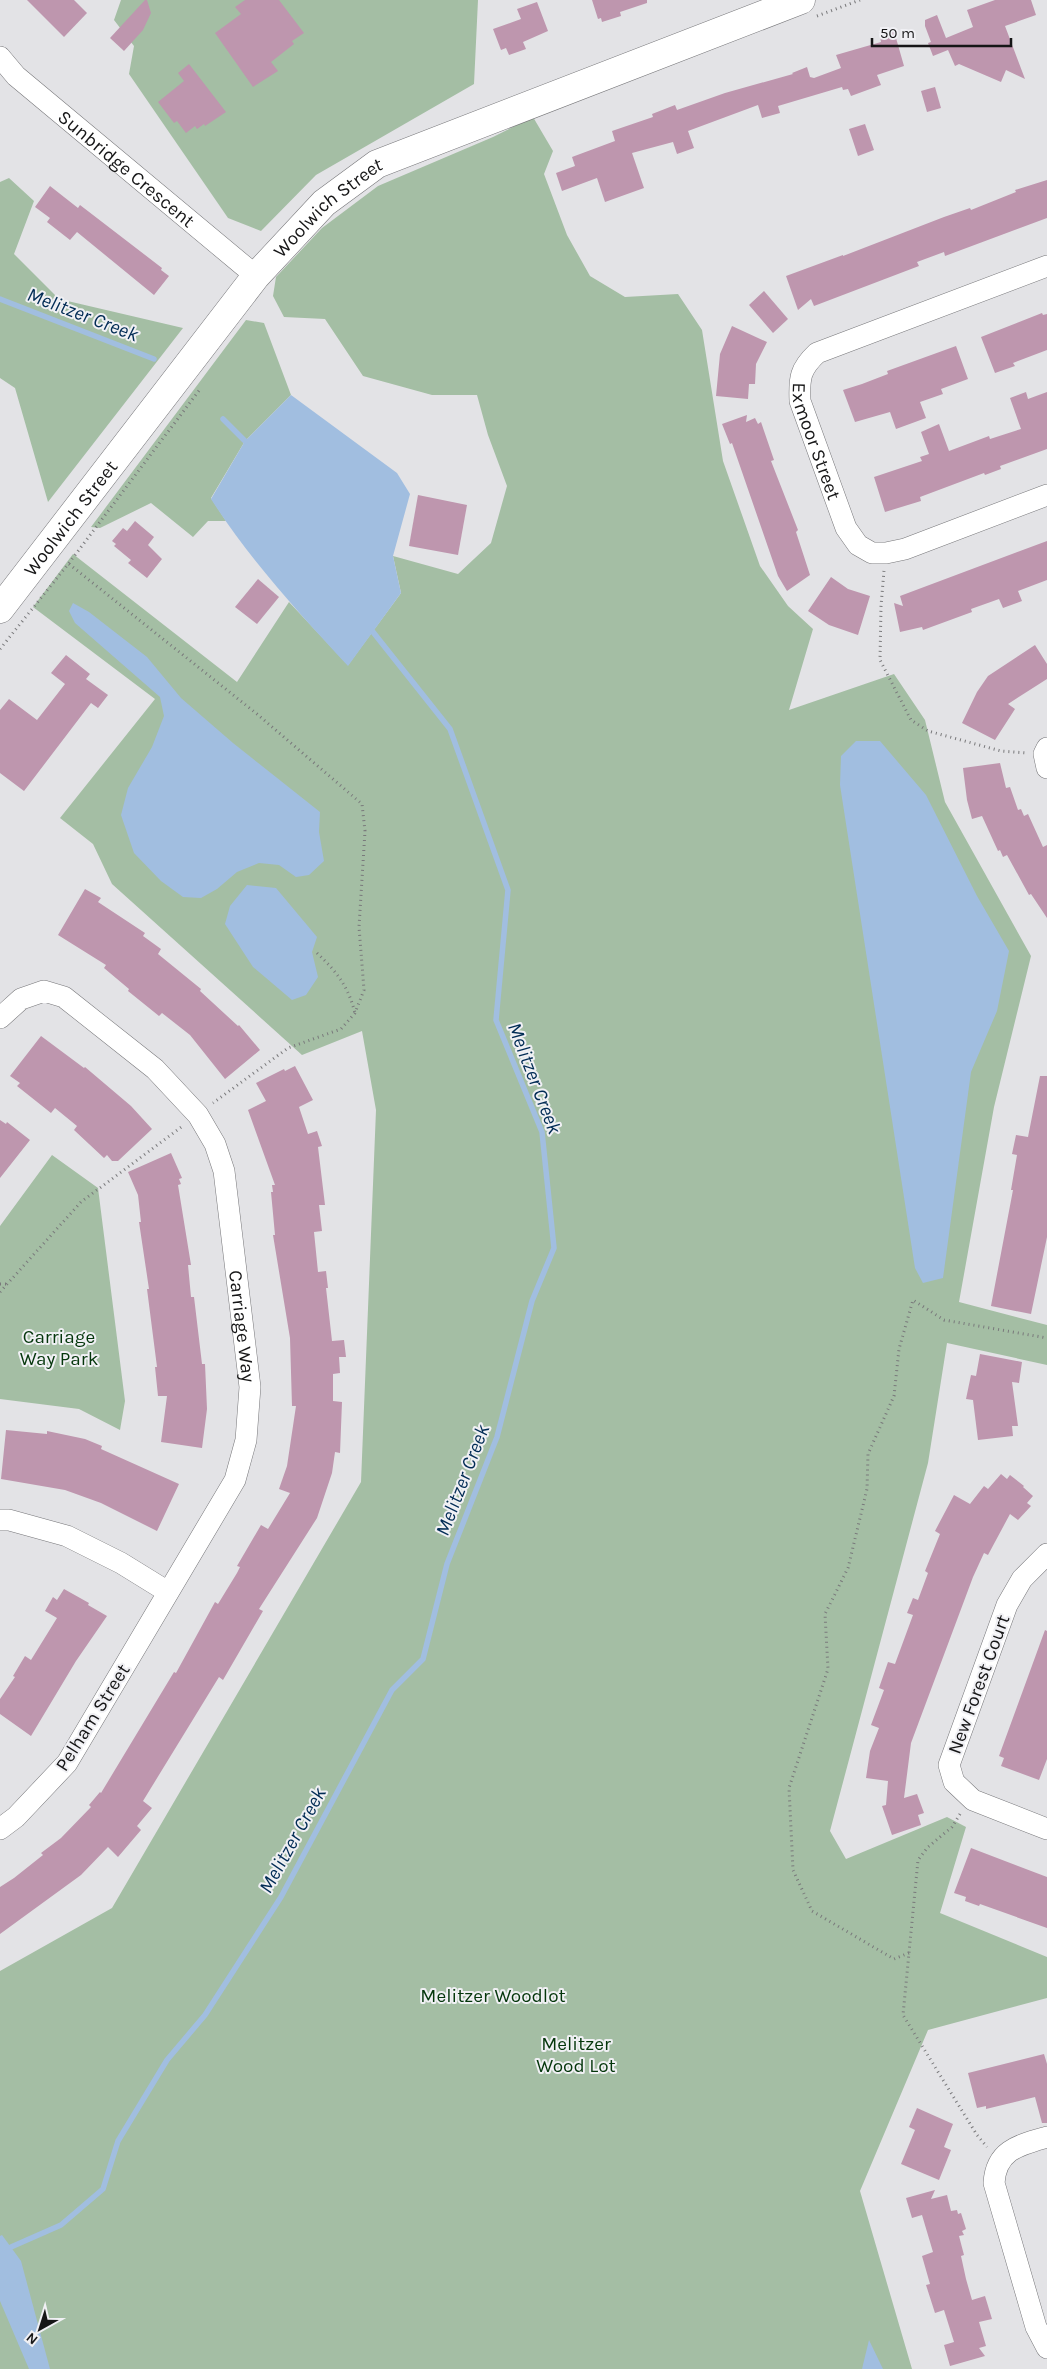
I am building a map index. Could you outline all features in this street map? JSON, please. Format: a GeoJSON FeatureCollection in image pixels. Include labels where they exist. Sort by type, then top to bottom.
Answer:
{"type":"FeatureCollection","features":[{"type":"Feature","properties":{"kind":"street","name":"Woolwich Street"},"geometry":{"type":"LineString","coordinates":[[0,609],[256,276],[324,202],[377,164],[807,9]]}},
{"type":"Feature","properties":{"kind":"street","name":"Sunbridge Crescent"},"geometry":{"type":"LineString","coordinates":[[0,57],[16,76],[256,276]]}},
{"type":"Feature","properties":{"kind":"street","name":"Exmoor Street"},"geometry":{"type":"LineString","coordinates":[[1047,266],[817,353],[806,364],[799,380],[800,401],[846,528],[858,545],[872,553],[905,549],[1047,495]]}},
{"type":"Feature","properties":{"kind":"street","name":"Carriage Way"},"geometry":{"type":"LineString","coordinates":[[0,1018],[21,999],[44,991],[64,997],[156,1069],[198,1114],[215,1144],[224,1171],[250,1387],[246,1440],[235,1480],[168,1592]]}},
{"type":"Feature","properties":{"kind":"street"},"geometry":{"type":"LineString","coordinates":[[0,1520],[8,1520],[67,1536],[121,1563],[168,1592]]}},
{"type":"Feature","properties":{"kind":"street","name":"New Forest Court"},"geometry":{"type":"LineString","coordinates":[[1047,1554],[1022,1579],[1007,1605],[949,1765],[954,1782],[973,1800],[1047,1829]]}},
{"type":"Feature","properties":{"kind":"street","name":"Pelham Street"},"geometry":{"type":"LineString","coordinates":[[0,1829],[16,1817],[67,1763],[168,1592]]}},
{"type":"Feature","properties":{"kind":"street"},"geometry":{"type":"LineString","coordinates":[[1047,2137],[1008,2152],[995,2172],[994,2184],[1036,2327],[1047,2348]]}},
{"type":"Feature","properties":{"kind":"path"},"geometry":{"type":"LineString","coordinates":[[807,9],[860,0]]}},
{"type":"Feature","properties":{"kind":"path"},"geometry":{"type":"LineString","coordinates":[[0,649],[69,564],[207,380]]}},
{"type":"Feature","properties":{"kind":"path"},"geometry":{"type":"LineString","coordinates":[[47,546],[257,714],[362,804],[365,831],[359,927],[364,990],[356,1014],[341,1030],[288,1048],[208,1107]]}},
{"type":"Feature","properties":{"kind":"path"},"geometry":{"type":"LineString","coordinates":[[886,552],[881,606],[880,660],[911,720],[928,731],[1001,751],[1046,757]]}},
{"type":"Feature","properties":{"kind":"path"},"geometry":{"type":"LineString","coordinates":[[318,953],[334,969],[350,993],[356,1014]]}},
{"type":"Feature","properties":{"kind":"path"},"geometry":{"type":"LineString","coordinates":[[0,1292],[81,1202],[187,1123]]}},
{"type":"Feature","properties":{"kind":"path"},"geometry":{"type":"LineString","coordinates":[[0,1284],[8,1284]]}},
{"type":"Feature","properties":{"kind":"path"},"geometry":{"type":"LineString","coordinates":[[909,1953],[894,1959],[812,1911],[793,1870],[789,1788],[828,1669],[825,1614],[848,1568],[867,1489],[868,1454],[894,1396],[899,1350],[913,1300],[944,1320],[1047,1338]]}},
{"type":"Feature","properties":{"kind":"path"},"geometry":{"type":"LineString","coordinates":[[973,1800],[958,1816],[952,1827],[928,1847],[918,1860],[903,2014],[977,2135],[1000,2163]]}},
{"type":"Feature","properties":{"kind":"green space"},"geometry":{"type":"Polygon","coordinates":[[[121,0],[478,0],[474,84],[316,175],[261,231],[228,218],[129,74],[134,46],[114,20],[121,0]]]}},
{"type":"Feature","properties":{"kind":"green space","name":"Melitzer Woodlot"},"geometry":{"type":"Polygon","coordinates":[[[533,117],[553,151],[544,174],[567,235],[590,276],[625,297],[678,294],[702,330],[723,461],[760,566],[788,606],[813,629],[789,710],[894,674],[925,720],[945,802],[1031,956],[994,1107],[959,1302],[1047,1325],[1047,1365],[947,1343],[928,1463],[830,1831],[846,1859],[947,1817],[966,1827],[940,1913],[1047,1957],[1047,1998],[928,2030],[860,2191],[912,2369],[0,2369],[0,1971],[112,1908],[361,1482],[376,1110],[362,1031],[302,1055],[112,884],[93,844],[60,818],[155,699],[33,607],[73,554],[237,682],[289,602],[348,665],[401,593],[393,556],[458,574],[491,543],[507,486],[488,435],[477,395],[432,395],[363,376],[325,319],[284,317],[273,296],[276,277],[322,228],[378,186],[493,137],[533,117]]]}},
{"type":"Feature","properties":{"kind":"green space"},"geometry":{"type":"Polygon","coordinates":[[[9,178],[34,201],[14,254],[59,299],[183,328],[48,502],[15,388],[0,378],[0,182],[9,178]]]}},
{"type":"Feature","properties":{"kind":"green space"},"geometry":{"type":"Polygon","coordinates":[[[246,320],[264,323],[291,395],[245,441],[211,498],[226,521],[208,521],[193,537],[151,503],[100,528],[91,527],[246,320]]]}},
{"type":"Feature","properties":{"kind":"green space","name":"Carriage Way Park"},"geometry":{"type":"Polygon","coordinates":[[[52,1155],[98,1188],[125,1401],[120,1430],[79,1409],[0,1399],[0,1226],[52,1155]]]}},
{"type":"Feature","properties":{"kind":"water"},"geometry":{"type":"Polygon","coordinates":[[[291,395],[397,473],[410,494],[393,556],[401,593],[348,666],[293,606],[259,565],[211,499],[245,441],[291,395]]]}},
{"type":"Feature","properties":{"kind":"water"},"geometry":{"type":"Polygon","coordinates":[[[73,603],[89,612],[147,657],[181,698],[233,743],[320,812],[319,832],[324,861],[309,875],[296,877],[279,865],[259,863],[237,872],[217,889],[201,898],[183,897],[161,881],[134,853],[121,815],[128,788],[152,747],[164,716],[160,697],[75,623],[69,611],[73,603]]]}},
{"type":"Feature","properties":{"kind":"water"},"geometry":{"type":"Polygon","coordinates":[[[856,741],[880,741],[926,795],[977,896],[1009,951],[997,1011],[971,1072],[943,1278],[923,1283],[915,1268],[840,785],[841,756],[856,741]]]}},
{"type":"Feature","properties":{"kind":"water"},"geometry":{"type":"Polygon","coordinates":[[[247,885],[276,888],[317,937],[312,952],[318,977],[306,995],[292,1000],[253,967],[225,924],[230,906],[247,885]]]}},
{"type":"Feature","properties":{"kind":"water"},"geometry":{"type":"Polygon","coordinates":[[[2,2235],[21,2261],[50,2369],[29,2369],[0,2301],[0,2236],[2,2235]]]}},
{"type":"Feature","properties":{"kind":"water"},"geometry":{"type":"Polygon","coordinates":[[[869,2340],[883,2369],[862,2369],[869,2340]]]}},
{"type":"Feature","properties":{"kind":"building"},"geometry":{"type":"Polygon","coordinates":[[[27,0],[74,0],[87,13],[64,37],[27,0]]]}},
{"type":"Feature","properties":{"kind":"building"},"geometry":{"type":"Polygon","coordinates":[[[147,0],[151,13],[143,30],[124,51],[110,38],[147,0]]]}},
{"type":"Feature","properties":{"kind":"building"},"geometry":{"type":"Polygon","coordinates":[[[245,0],[279,0],[304,33],[292,41],[294,44],[271,62],[278,71],[253,87],[215,33],[241,14],[235,7],[245,0]]]}},
{"type":"Feature","properties":{"kind":"building"},"geometry":{"type":"Polygon","coordinates":[[[592,0],[647,0],[647,3],[620,12],[621,16],[602,22],[601,18],[598,19],[592,0]]]}},
{"type":"Feature","properties":{"kind":"building"},"geometry":{"type":"Polygon","coordinates":[[[995,0],[1031,0],[1036,15],[1005,26],[1025,79],[1006,70],[1001,82],[959,64],[955,66],[948,50],[933,56],[928,43],[931,42],[925,26],[925,20],[937,15],[946,38],[973,27],[967,10],[995,0]]]}},
{"type":"Feature","properties":{"kind":"building"},"geometry":{"type":"Polygon","coordinates":[[[537,2],[548,31],[523,42],[526,49],[509,55],[506,48],[501,50],[493,29],[521,19],[517,9],[537,2]]]}},
{"type":"Feature","properties":{"kind":"building"},"geometry":{"type":"Polygon","coordinates":[[[894,31],[904,66],[877,75],[881,85],[851,96],[848,89],[843,90],[842,87],[778,106],[780,113],[762,118],[758,105],[688,131],[694,148],[677,154],[673,142],[632,153],[644,188],[605,202],[597,178],[562,191],[556,173],[575,166],[572,157],[615,141],[612,131],[653,117],[652,114],[675,105],[677,110],[725,93],[793,74],[807,67],[810,77],[814,78],[841,68],[836,55],[881,42],[880,36],[894,31]]]}},
{"type":"Feature","properties":{"kind":"building"},"geometry":{"type":"Polygon","coordinates":[[[189,64],[226,112],[205,126],[204,124],[197,129],[195,126],[186,133],[177,121],[174,123],[158,102],[184,81],[178,73],[189,64]]]}},
{"type":"Feature","properties":{"kind":"building"},"geometry":{"type":"Polygon","coordinates":[[[935,87],[941,108],[927,112],[921,91],[935,87]]]}},
{"type":"Feature","properties":{"kind":"building"},"geometry":{"type":"Polygon","coordinates":[[[865,124],[874,150],[858,156],[849,129],[865,124]]]}},
{"type":"Feature","properties":{"kind":"building"},"geometry":{"type":"Polygon","coordinates":[[[1047,180],[1047,218],[945,256],[944,252],[917,262],[919,266],[814,306],[811,299],[798,310],[786,276],[944,217],[970,208],[971,210],[1016,192],[1015,190],[1047,180]]]}},
{"type":"Feature","properties":{"kind":"building"},"geometry":{"type":"Polygon","coordinates":[[[50,186],[78,208],[80,205],[162,268],[161,270],[169,276],[154,295],[77,232],[70,240],[47,222],[50,218],[35,207],[50,186]]]}},
{"type":"Feature","properties":{"kind":"building"},"geometry":{"type":"Polygon","coordinates":[[[764,291],[788,319],[773,333],[749,305],[764,291]]]}},
{"type":"Feature","properties":{"kind":"building"},"geometry":{"type":"Polygon","coordinates":[[[1042,313],[1043,315],[1047,314],[1047,350],[1013,363],[1015,366],[995,373],[981,337],[1042,313]]]}},
{"type":"Feature","properties":{"kind":"building"},"geometry":{"type":"Polygon","coordinates":[[[732,326],[767,342],[756,364],[755,384],[749,384],[748,399],[716,396],[720,354],[732,326]]]}},
{"type":"Feature","properties":{"kind":"building"},"geometry":{"type":"Polygon","coordinates":[[[956,346],[968,379],[941,389],[943,394],[920,402],[926,418],[896,429],[890,412],[855,422],[843,390],[888,374],[887,371],[956,346]]]}},
{"type":"Feature","properties":{"kind":"building"},"geometry":{"type":"Polygon","coordinates":[[[1026,392],[1028,399],[1047,392],[1047,449],[1000,466],[1001,469],[985,475],[984,473],[920,497],[921,501],[885,512],[874,477],[922,461],[920,457],[929,454],[921,432],[939,424],[949,451],[989,436],[990,439],[1021,429],[1010,398],[1026,392]]]}},
{"type":"Feature","properties":{"kind":"building"},"geometry":{"type":"Polygon","coordinates":[[[747,415],[746,422],[755,418],[758,424],[761,422],[774,460],[771,461],[798,530],[796,532],[810,575],[787,591],[778,576],[732,443],[730,444],[722,424],[747,415]]]}},
{"type":"Feature","properties":{"kind":"building"},"geometry":{"type":"Polygon","coordinates":[[[418,495],[467,505],[458,555],[409,546],[418,495]]]}},
{"type":"Feature","properties":{"kind":"building"},"geometry":{"type":"Polygon","coordinates":[[[135,521],[154,537],[148,545],[162,559],[147,578],[128,563],[131,560],[114,546],[116,544],[112,541],[123,528],[127,531],[135,521]]]}},
{"type":"Feature","properties":{"kind":"building"},"geometry":{"type":"Polygon","coordinates":[[[1047,541],[1047,580],[1018,591],[1022,601],[1003,608],[999,599],[971,609],[972,612],[923,630],[922,627],[900,632],[894,603],[903,606],[900,596],[1047,541]]]}},
{"type":"Feature","properties":{"kind":"building"},"geometry":{"type":"Polygon","coordinates":[[[831,577],[848,589],[870,596],[858,635],[829,625],[808,611],[831,577]]]}},
{"type":"Feature","properties":{"kind":"building"},"geometry":{"type":"Polygon","coordinates":[[[258,579],[279,597],[257,624],[235,607],[258,579]]]}},
{"type":"Feature","properties":{"kind":"building"},"geometry":{"type":"Polygon","coordinates":[[[1035,645],[1047,664],[1047,679],[1008,704],[1015,709],[995,740],[962,723],[977,692],[988,676],[1035,645]]]}},
{"type":"Feature","properties":{"kind":"building"},"geometry":{"type":"Polygon","coordinates":[[[66,655],[90,674],[86,679],[108,695],[98,708],[91,703],[24,791],[0,773],[0,710],[9,699],[37,720],[65,684],[51,673],[66,655]]]}},
{"type":"Feature","properties":{"kind":"building"},"geometry":{"type":"Polygon","coordinates":[[[1000,763],[1006,788],[1010,787],[1018,810],[1021,809],[1024,816],[1028,814],[1043,847],[1047,845],[1047,918],[1031,894],[1029,895],[1007,855],[1003,857],[1000,850],[998,851],[982,816],[972,819],[967,800],[963,768],[1000,763]]]}},
{"type":"Feature","properties":{"kind":"building"},"geometry":{"type":"Polygon","coordinates":[[[85,889],[101,898],[98,902],[145,933],[143,936],[161,949],[158,954],[201,989],[200,991],[239,1025],[260,1050],[225,1079],[190,1035],[162,1013],[159,1016],[128,991],[129,989],[104,968],[106,965],[58,935],[85,889]]]}},
{"type":"Feature","properties":{"kind":"building"},"geometry":{"type":"Polygon","coordinates":[[[41,1036],[85,1067],[131,1106],[152,1129],[118,1161],[112,1161],[107,1155],[104,1158],[74,1130],[77,1126],[55,1108],[51,1113],[17,1086],[20,1083],[10,1076],[41,1036]]]}},
{"type":"Feature","properties":{"kind":"building"},"geometry":{"type":"Polygon","coordinates":[[[295,1066],[313,1100],[299,1107],[308,1134],[317,1131],[322,1146],[318,1147],[325,1205],[319,1205],[322,1231],[314,1232],[318,1272],[326,1271],[332,1341],[344,1340],[346,1357],[339,1357],[340,1373],[333,1374],[333,1401],[342,1402],[340,1453],[335,1452],[332,1473],[317,1518],[259,1609],[263,1611],[223,1680],[219,1677],[143,1801],[152,1808],[137,1826],[141,1830],[118,1857],[108,1847],[81,1875],[0,1934],[0,1887],[43,1855],[41,1853],[61,1838],[91,1807],[89,1805],[101,1793],[174,1672],[176,1673],[215,1602],[218,1604],[237,1573],[240,1567],[237,1566],[261,1525],[268,1529],[290,1493],[279,1489],[287,1466],[296,1406],[292,1406],[290,1338],[273,1235],[275,1235],[271,1192],[273,1192],[272,1185],[275,1185],[248,1110],[266,1101],[256,1083],[284,1069],[285,1071],[295,1066]]]}},
{"type":"Feature","properties":{"kind":"building"},"geometry":{"type":"Polygon","coordinates":[[[1040,1076],[1047,1076],[1047,1237],[1031,1314],[991,1306],[1013,1190],[1011,1190],[1017,1155],[1012,1154],[1016,1135],[1028,1137],[1040,1076]]]}},
{"type":"Feature","properties":{"kind":"building"},"geometry":{"type":"Polygon","coordinates":[[[0,1120],[6,1124],[7,1122],[30,1140],[0,1178],[0,1120]]]}},
{"type":"Feature","properties":{"kind":"building"},"geometry":{"type":"Polygon","coordinates":[[[171,1153],[182,1178],[179,1179],[181,1184],[178,1185],[191,1265],[188,1265],[191,1297],[194,1297],[202,1364],[205,1364],[207,1409],[202,1448],[161,1442],[167,1396],[158,1396],[155,1367],[157,1367],[147,1289],[149,1289],[139,1222],[141,1222],[138,1195],[128,1172],[171,1153]]]}},
{"type":"Feature","properties":{"kind":"building"},"geometry":{"type":"Polygon","coordinates":[[[980,1354],[1022,1362],[1019,1383],[1012,1382],[1018,1426],[1012,1426],[1013,1436],[978,1440],[973,1400],[966,1399],[971,1375],[976,1376],[980,1354]]]}},
{"type":"Feature","properties":{"kind":"building"},"geometry":{"type":"Polygon","coordinates":[[[6,1430],[47,1434],[47,1431],[85,1439],[102,1446],[101,1449],[179,1484],[157,1531],[101,1503],[65,1490],[1,1479],[6,1430]]]}},
{"type":"Feature","properties":{"kind":"building"},"geometry":{"type":"Polygon","coordinates":[[[1001,1474],[1007,1479],[1010,1475],[1024,1486],[1033,1496],[1027,1503],[1031,1506],[1018,1520],[1010,1514],[988,1555],[984,1553],[973,1577],[911,1743],[904,1798],[917,1794],[924,1813],[918,1815],[921,1825],[892,1835],[882,1806],[886,1805],[888,1781],[866,1778],[870,1751],[879,1728],[871,1725],[884,1690],[879,1688],[888,1662],[895,1664],[913,1615],[907,1613],[913,1598],[918,1600],[928,1573],[925,1571],[940,1534],[935,1531],[954,1495],[970,1504],[984,1486],[988,1489],[1001,1474]]]}},
{"type":"Feature","properties":{"kind":"building"},"geometry":{"type":"Polygon","coordinates":[[[64,1589],[107,1616],[76,1661],[31,1736],[0,1714],[0,1699],[15,1677],[13,1676],[25,1656],[31,1660],[57,1618],[45,1611],[53,1597],[57,1600],[64,1589]]]}},
{"type":"Feature","properties":{"kind":"building"},"geometry":{"type":"Polygon","coordinates":[[[1045,1630],[1047,1631],[1047,1759],[1039,1780],[1001,1766],[1004,1758],[999,1756],[1045,1630]]]}},
{"type":"Feature","properties":{"kind":"building"},"geometry":{"type":"Polygon","coordinates":[[[971,1848],[1047,1877],[1047,1928],[980,1904],[979,1906],[965,1901],[966,1897],[954,1893],[971,1848]]]}},
{"type":"Feature","properties":{"kind":"building"},"geometry":{"type":"Polygon","coordinates":[[[1044,2054],[1047,2064],[1047,2123],[1042,2123],[1035,2097],[986,2109],[986,2106],[977,2108],[968,2073],[1044,2054]]]}},
{"type":"Feature","properties":{"kind":"building"},"geometry":{"type":"Polygon","coordinates":[[[917,2108],[953,2124],[944,2147],[951,2150],[939,2180],[901,2164],[915,2130],[909,2127],[917,2108]]]}},
{"type":"Feature","properties":{"kind":"building"},"geometry":{"type":"Polygon","coordinates":[[[935,2190],[931,2199],[947,2195],[951,2211],[957,2210],[958,2214],[961,2213],[966,2229],[962,2231],[964,2235],[959,2236],[964,2255],[961,2256],[972,2300],[985,2296],[992,2319],[979,2322],[986,2346],[979,2348],[985,2356],[950,2366],[944,2345],[954,2342],[944,2310],[935,2313],[926,2285],[930,2284],[922,2256],[933,2252],[922,2215],[912,2218],[906,2198],[935,2190]]]}},
{"type":"Feature","properties":{"kind":"waterway","name":"Melitzer Creek"},"geometry":{"type":"LineString","coordinates":[[0,299],[154,359]]}},
{"type":"Feature","properties":{"kind":"waterway"},"geometry":{"type":"LineString","coordinates":[[223,419],[245,441]]}},
{"type":"Feature","properties":{"kind":"waterway","name":"Melitzer Creek"},"geometry":{"type":"LineString","coordinates":[[11,2247],[61,2225],[103,2189],[118,2141],[167,2060],[205,2015],[281,1897],[392,1690],[423,1659],[447,1564],[497,1437],[532,1301],[554,1248],[542,1132],[496,1020],[508,890],[450,729],[373,632]]}},
{"type":"Feature","properties":{"kind":"park label","name":"Melitzer Wood Lot"},"geometry":{"type":"Point","coordinates":[576,2054]}}]}
